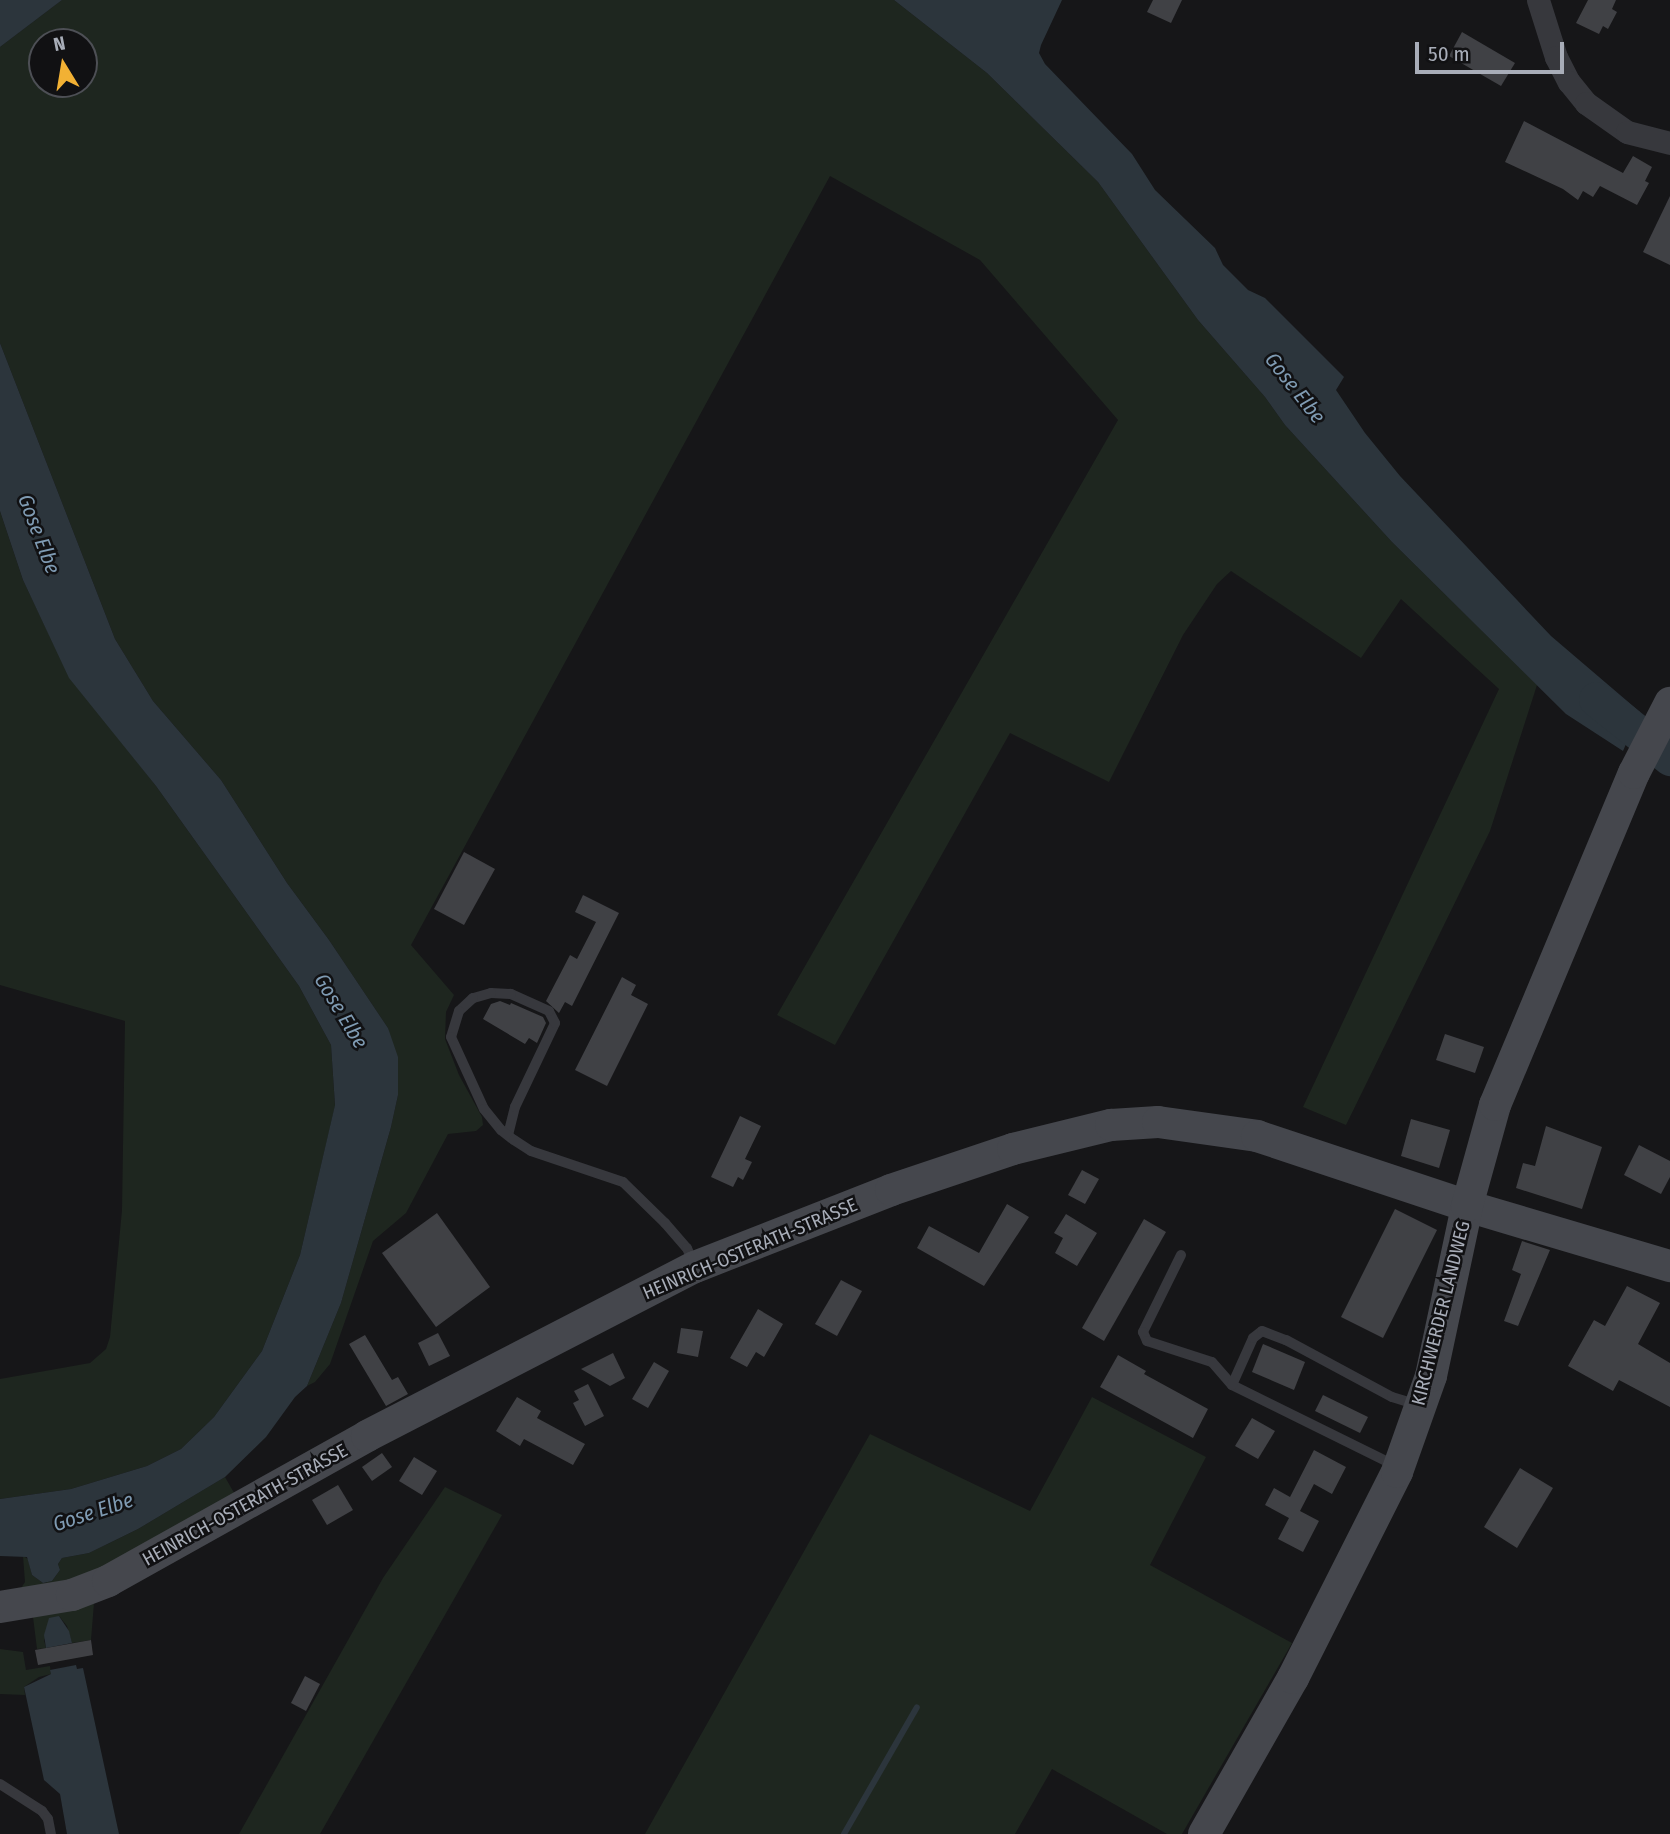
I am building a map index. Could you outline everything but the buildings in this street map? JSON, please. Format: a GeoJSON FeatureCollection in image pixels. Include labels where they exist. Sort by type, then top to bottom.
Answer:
{"type":"FeatureCollection","features":[{"type":"Feature","properties":{"kind":"street"},"geometry":{"type":"LineString","coordinates":[[1538,0],[1556,57],[1569,82],[1586,103],[1627,132],[1670,143]]}},
{"type":"Feature","properties":{"kind":"street","name":"KIRCHWERDER LANDWEG"},"geometry":{"type":"LineString","coordinates":[[1204,1834],[1293,1678],[1399,1467],[1420,1406],[1450,1294],[1467,1206],[1495,1105],[1634,773],[1665,713]]}},
{"type":"Feature","properties":{"kind":"street","name":"HEINRICH-OSTERATH-STRASSE"},"geometry":{"type":"LineString","coordinates":[[0,1607],[72,1595],[108,1581],[391,1423],[695,1267],[903,1186],[1013,1149],[1111,1125],[1158,1122],[1257,1136],[1467,1206],[1670,1266]]}},
{"type":"Feature","properties":{"kind":"lane"},"geometry":{"type":"LineString","coordinates":[[508,1136],[515,1107],[555,1023],[549,1011],[511,994],[491,993],[473,998],[459,1011],[451,1037],[484,1110],[508,1136],[540,1155],[623,1182],[687,1248],[695,1267]]}},
{"type":"Feature","properties":{"kind":"lane"},"geometry":{"type":"LineString","coordinates":[[1181,1255],[1143,1332],[1147,1341],[1161,1348],[1212,1362],[1232,1385],[1399,1467]]}},
{"type":"Feature","properties":{"kind":"lane"},"geometry":{"type":"LineString","coordinates":[[1232,1385],[1253,1338],[1262,1331],[1286,1340],[1392,1397],[1420,1406]]}},
{"type":"Feature","properties":{"kind":"lane"},"geometry":{"type":"LineString","coordinates":[[0,1784],[42,1811],[48,1819],[51,1834]]}},
{"type":"Feature","properties":{"kind":"shaded area"},"geometry":{"type":"Polygon","coordinates":[[[62,0],[894,0],[987,73],[1098,182],[1198,320],[1265,397],[1285,425],[1392,542],[1537,685],[1490,831],[1346,1125],[1303,1107],[1499,689],[1401,599],[1361,658],[1231,571],[1217,584],[1183,635],[1109,782],[1010,733],[835,1045],[777,1015],[1118,420],[980,260],[830,176],[411,945],[454,995],[446,1012],[445,1039],[459,1075],[482,1117],[483,1125],[476,1131],[448,1134],[406,1213],[373,1241],[330,1364],[315,1382],[307,1386],[341,1303],[391,1127],[398,1095],[388,1028],[287,883],[221,780],[153,701],[115,639],[0,343],[0,47],[62,0]]]}},
{"type":"Feature","properties":{"kind":"shaded area"},"geometry":{"type":"Polygon","coordinates":[[[0,511],[23,580],[68,674],[156,786],[299,986],[331,1045],[335,1106],[300,1255],[262,1351],[214,1417],[181,1449],[147,1466],[71,1489],[0,1499],[0,1379],[90,1363],[106,1349],[110,1337],[122,1210],[125,1021],[0,985],[0,511]]]}},
{"type":"Feature","properties":{"kind":"shaded area"},"geometry":{"type":"Polygon","coordinates":[[[1092,1397],[1206,1457],[1150,1565],[1292,1643],[1182,1834],[1167,1834],[1052,1769],[1015,1834],[645,1834],[870,1434],[1030,1511],[1092,1397]]]}},
{"type":"Feature","properties":{"kind":"shaded area"},"geometry":{"type":"Polygon","coordinates":[[[225,1477],[237,1498],[97,1576],[19,1591],[25,1582],[23,1556],[28,1559],[32,1575],[43,1583],[52,1581],[60,1570],[58,1564],[62,1558],[89,1553],[138,1529],[225,1477]]]}},
{"type":"Feature","properties":{"kind":"shaded area"},"geometry":{"type":"Polygon","coordinates":[[[445,1487],[502,1515],[320,1834],[239,1834],[383,1578],[445,1487]]]}},
{"type":"Feature","properties":{"kind":"shaded area"},"geometry":{"type":"Polygon","coordinates":[[[94,1603],[91,1640],[72,1643],[67,1626],[59,1616],[44,1640],[46,1648],[37,1649],[33,1617],[94,1603]]]}},
{"type":"Feature","properties":{"kind":"shaded area"},"geometry":{"type":"Polygon","coordinates":[[[0,1649],[23,1652],[26,1670],[50,1666],[51,1674],[39,1677],[24,1687],[25,1695],[0,1694],[0,1649]]]}},
{"type":"Feature","properties":{"kind":"water"},"geometry":{"type":"Polygon","coordinates":[[[0,0],[62,0],[0,47],[0,0]]]}},
{"type":"Feature","properties":{"kind":"water"},"geometry":{"type":"Polygon","coordinates":[[[894,0],[1062,0],[1041,45],[1039,53],[1045,64],[1132,154],[1155,190],[1215,248],[1223,265],[1248,290],[1265,298],[1344,377],[1336,390],[1365,433],[1400,476],[1551,636],[1640,712],[1623,751],[1566,714],[1392,542],[1285,425],[1265,397],[1198,320],[1098,182],[987,73],[894,0]]]}},
{"type":"Feature","properties":{"kind":"water"},"geometry":{"type":"Polygon","coordinates":[[[0,343],[115,639],[153,701],[221,780],[287,883],[388,1028],[398,1057],[398,1095],[391,1127],[341,1303],[307,1386],[295,1397],[266,1437],[225,1477],[138,1529],[89,1553],[62,1558],[58,1564],[60,1570],[52,1581],[43,1583],[32,1575],[27,1557],[0,1556],[0,1499],[71,1489],[147,1466],[181,1449],[214,1417],[262,1351],[300,1255],[335,1105],[331,1045],[299,986],[156,786],[69,678],[23,580],[0,511],[0,343]]]}},
{"type":"Feature","properties":{"kind":"water"},"geometry":{"type":"Polygon","coordinates":[[[59,1616],[69,1631],[72,1643],[46,1648],[44,1635],[49,1618],[59,1616]]]}},
{"type":"Feature","properties":{"kind":"water"},"geometry":{"type":"Polygon","coordinates":[[[76,1665],[77,1669],[83,1668],[119,1834],[67,1834],[60,1794],[44,1780],[24,1687],[51,1674],[50,1670],[76,1665]]]}},
{"type":"Feature","properties":{"kind":"waterway","name":"Gose Elbe"},"geometry":{"type":"LineString","coordinates":[[1596,699],[1670,758]]}},
{"type":"Feature","properties":{"kind":"waterway"},"geometry":{"type":"LineString","coordinates":[[844,1834],[917,1707]]}}]}
